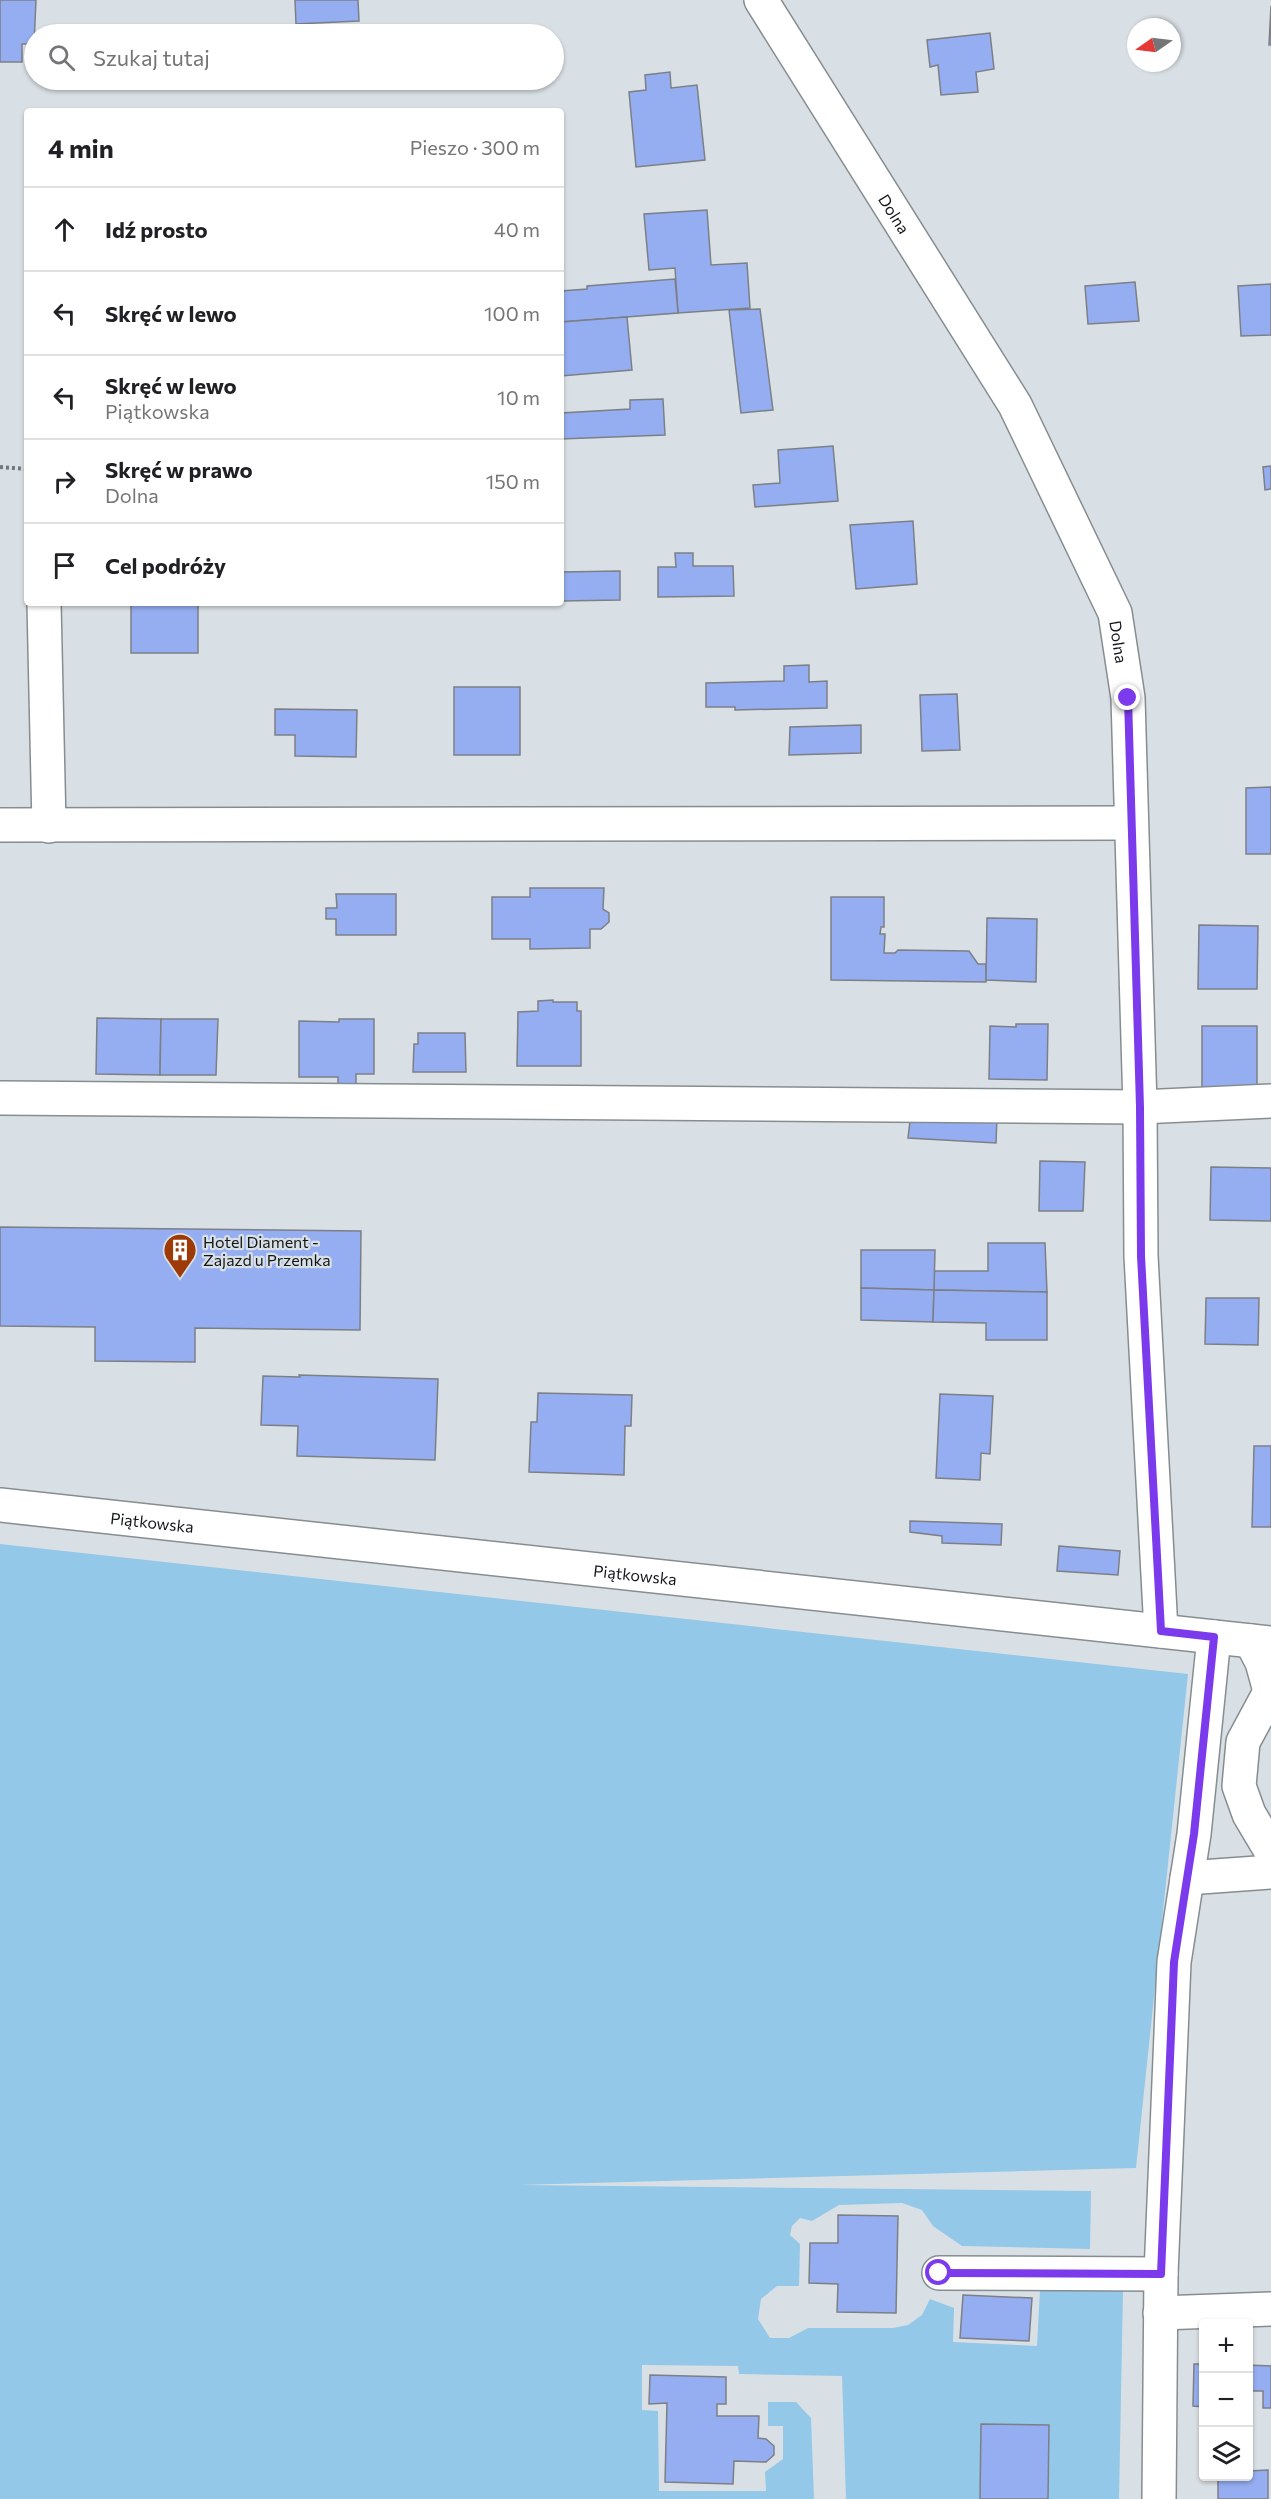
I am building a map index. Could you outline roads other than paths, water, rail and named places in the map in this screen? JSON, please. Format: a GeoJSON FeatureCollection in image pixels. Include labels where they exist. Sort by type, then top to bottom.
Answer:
{"type":"FeatureCollection","features":[{"type":"Feature","properties":{"kind":"street","name":"Dolna"},"geometry":{"type":"LineString","coordinates":[[761,0],[1015,405],[1115,613],[1128,698],[1140,1107],[1141,1256],[1161,1631]]}},
{"type":"Feature","properties":{"kind":"street"},"geometry":{"type":"LineString","coordinates":[[44,606],[49,826]]}},
{"type":"Feature","properties":{"kind":"street"},"geometry":{"type":"LineString","coordinates":[[0,825],[1130,823]]}},
{"type":"Feature","properties":{"kind":"street"},"geometry":{"type":"LineString","coordinates":[[0,1098],[1140,1107],[1271,1101]]}},
{"type":"Feature","properties":{"kind":"street","name":"Piątkowska"},"geometry":{"type":"LineString","coordinates":[[0,1505],[1261,1642]]}},
{"type":"Feature","properties":{"kind":"street"},"geometry":{"type":"LineString","coordinates":[[1159,2499],[1161,2274],[1174,1962],[1187,1878],[1214,1637]]}},
{"type":"Feature","properties":{"kind":"street"},"geometry":{"type":"LineString","coordinates":[[1261,1642],[1262,1662],[1270,1691],[1243,1742],[1239,1786],[1249,1814],[1271,1851]]}},
{"type":"Feature","properties":{"kind":"street"},"geometry":{"type":"LineString","coordinates":[[1187,1878],[1271,1872]]}},
{"type":"Feature","properties":{"kind":"street"},"geometry":{"type":"LineString","coordinates":[[939,2273],[1161,2274]]}},
{"type":"Feature","properties":{"kind":"street"},"geometry":{"type":"LineString","coordinates":[[1160,2313],[1271,2309]]}},
{"type":"Feature","properties":{"kind":"place","name":"Hotel Diament - Zajazd u Przemka"},"geometry":{"type":"Point","coordinates":[180,1279]}}]}
